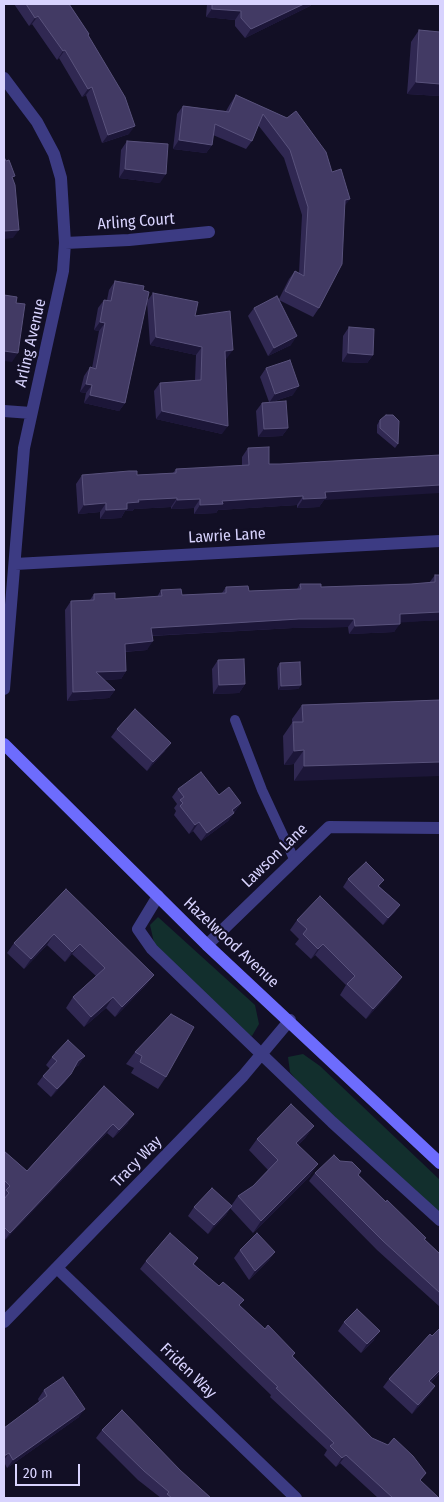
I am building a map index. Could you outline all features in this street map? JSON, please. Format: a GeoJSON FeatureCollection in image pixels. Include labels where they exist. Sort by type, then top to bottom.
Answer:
{"type":"FeatureCollection","features":[{"type":"Feature","properties":{"kind":"street","name":"Arling Avenue"},"geometry":{"type":"LineString","coordinates":[[4,78],[38,122],[54,154],[61,178],[65,243],[64,271],[24,448],[4,689]]}},
{"type":"Feature","properties":{"kind":"street","name":"Arling Court"},"geometry":{"type":"LineString","coordinates":[[65,243],[129,240],[209,232]]}},
{"type":"Feature","properties":{"kind":"street"},"geometry":{"type":"LineString","coordinates":[[4,411],[31,413]]}},
{"type":"Feature","properties":{"kind":"street","name":"Lawrie Lane"},"geometry":{"type":"LineString","coordinates":[[15,564],[440,541]]}},
{"type":"Feature","properties":{"kind":"street","name":"Hazelwood Avenue"},"geometry":{"type":"LineString","coordinates":[[4,744],[207,944],[440,1162]]}},
{"type":"Feature","properties":{"kind":"street","name":"Lawson Lane"},"geometry":{"type":"LineString","coordinates":[[207,944],[329,827],[440,828]]}},
{"type":"Feature","properties":{"kind":"street"},"geometry":{"type":"LineString","coordinates":[[158,896],[138,929],[146,943],[332,1122],[440,1220]]}},
{"type":"Feature","properties":{"kind":"street","name":"Tracy Way"},"geometry":{"type":"LineString","coordinates":[[4,1322],[243,1076],[290,1020]]}},
{"type":"Feature","properties":{"kind":"street","name":"Friden Way"},"geometry":{"type":"LineString","coordinates":[[57,1268],[296,1498]]}},
{"type":"Feature","properties":{"kind":"lane"},"geometry":{"type":"LineString","coordinates":[[235,720],[262,790],[294,859]]}},
{"type":"Feature","properties":{"kind":"green space"},"geometry":{"type":"Polygon","coordinates":[[[158,917],[255,1005],[259,1024],[252,1036],[247,1034],[155,947],[150,925],[158,917]]]}},
{"type":"Feature","properties":{"kind":"green space"},"geometry":{"type":"Polygon","coordinates":[[[303,1054],[320,1066],[440,1180],[440,1217],[302,1087],[290,1072],[288,1057],[303,1054]]]}},
{"type":"Feature","properties":{"kind":"building"},"geometry":{"type":"Polygon","coordinates":[[[26,4],[69,4],[89,34],[125,97],[135,126],[108,135],[92,87],[88,89],[65,50],[63,51],[38,16],[35,18],[26,4]]]}},
{"type":"Feature","properties":{"kind":"building"},"geometry":{"type":"Polygon","coordinates":[[[212,4],[304,4],[251,29],[241,18],[241,11],[212,9],[212,4]]]}},
{"type":"Feature","properties":{"kind":"building"},"geometry":{"type":"Polygon","coordinates":[[[419,30],[440,32],[440,84],[416,82],[419,30]]]}},
{"type":"Feature","properties":{"kind":"building"},"geometry":{"type":"Polygon","coordinates":[[[236,95],[287,118],[296,111],[326,152],[332,172],[341,169],[350,199],[345,200],[342,264],[319,308],[285,291],[295,271],[304,276],[308,207],[290,150],[263,114],[252,141],[215,124],[212,145],[179,140],[183,106],[229,112],[236,95]]]}},
{"type":"Feature","properties":{"kind":"building"},"geometry":{"type":"Polygon","coordinates":[[[127,141],[168,144],[166,174],[125,169],[127,141]]]}},
{"type":"Feature","properties":{"kind":"building"},"geometry":{"type":"Polygon","coordinates":[[[4,157],[6,161],[9,160],[15,176],[12,177],[15,185],[19,230],[4,231],[4,157]]]}},
{"type":"Feature","properties":{"kind":"building"},"geometry":{"type":"Polygon","coordinates":[[[115,281],[144,286],[143,290],[149,292],[125,403],[90,395],[92,385],[86,384],[90,367],[96,369],[105,323],[100,322],[104,300],[111,301],[115,281]]]}},
{"type":"Feature","properties":{"kind":"building"},"geometry":{"type":"Polygon","coordinates":[[[153,293],[198,302],[195,316],[230,311],[233,350],[225,351],[228,426],[162,411],[160,383],[201,380],[202,347],[156,337],[153,293]]]}},
{"type":"Feature","properties":{"kind":"building"},"geometry":{"type":"Polygon","coordinates":[[[4,295],[17,297],[16,303],[25,304],[18,353],[4,351],[4,295]]]}},
{"type":"Feature","properties":{"kind":"building"},"geometry":{"type":"Polygon","coordinates":[[[277,296],[297,336],[274,348],[254,308],[277,296]]]}},
{"type":"Feature","properties":{"kind":"building"},"geometry":{"type":"Polygon","coordinates":[[[349,327],[374,329],[373,355],[348,353],[349,327]]]}},
{"type":"Feature","properties":{"kind":"building"},"geometry":{"type":"Polygon","coordinates":[[[290,360],[299,386],[275,394],[266,368],[290,360]]]}},
{"type":"Feature","properties":{"kind":"building"},"geometry":{"type":"Polygon","coordinates":[[[286,401],[288,428],[264,429],[262,403],[286,401]]]}},
{"type":"Feature","properties":{"kind":"building"},"geometry":{"type":"Polygon","coordinates":[[[386,415],[393,415],[399,421],[398,444],[380,428],[380,420],[386,415]]]}},
{"type":"Feature","properties":{"kind":"building"},"geometry":{"type":"Polygon","coordinates":[[[269,447],[269,464],[440,455],[440,485],[325,492],[326,498],[303,499],[303,496],[222,501],[223,504],[200,505],[200,499],[177,500],[177,498],[138,500],[139,502],[127,503],[127,509],[106,510],[106,503],[84,505],[82,475],[129,471],[137,471],[137,475],[176,473],[176,469],[249,465],[248,448],[269,447]]]}},
{"type":"Feature","properties":{"kind":"building"},"geometry":{"type":"Polygon","coordinates":[[[435,575],[440,575],[440,612],[400,614],[400,624],[355,626],[354,619],[299,619],[151,628],[153,641],[125,644],[126,671],[96,672],[115,690],[73,692],[71,601],[94,600],[94,594],[115,593],[115,599],[162,596],[161,590],[181,589],[182,595],[226,593],[226,587],[248,586],[249,591],[301,589],[300,584],[321,584],[321,587],[411,584],[435,582],[435,575]]]}},
{"type":"Feature","properties":{"kind":"building"},"geometry":{"type":"Polygon","coordinates":[[[244,659],[245,684],[219,685],[218,660],[244,659]]]}},
{"type":"Feature","properties":{"kind":"building"},"geometry":{"type":"Polygon","coordinates":[[[300,662],[301,685],[281,686],[280,663],[300,662]]]}},
{"type":"Feature","properties":{"kind":"building"},"geometry":{"type":"Polygon","coordinates":[[[440,700],[440,762],[304,766],[304,750],[294,751],[293,722],[303,722],[302,705],[440,700]]]}},
{"type":"Feature","properties":{"kind":"building"},"geometry":{"type":"Polygon","coordinates":[[[135,709],[171,743],[153,762],[117,729],[135,709]]]}},
{"type":"Feature","properties":{"kind":"building"},"geometry":{"type":"Polygon","coordinates":[[[201,772],[219,795],[229,787],[241,803],[232,810],[234,813],[207,833],[199,822],[195,825],[180,806],[183,803],[180,800],[184,797],[178,789],[201,772]]]}},
{"type":"Feature","properties":{"kind":"building"},"geometry":{"type":"Polygon","coordinates":[[[366,862],[384,880],[378,886],[400,905],[388,918],[348,879],[366,862]]]}},
{"type":"Feature","properties":{"kind":"building"},"geometry":{"type":"Polygon","coordinates":[[[66,889],[154,975],[122,1007],[113,997],[91,1017],[73,997],[105,968],[80,944],[72,952],[54,934],[31,959],[14,943],[66,889]]]}},
{"type":"Feature","properties":{"kind":"building"},"geometry":{"type":"Polygon","coordinates":[[[320,896],[402,977],[373,1009],[347,984],[355,976],[323,944],[318,949],[303,934],[307,929],[297,920],[320,896]]]}},
{"type":"Feature","properties":{"kind":"building"},"geometry":{"type":"Polygon","coordinates":[[[171,1014],[194,1027],[166,1077],[140,1062],[142,1056],[135,1052],[171,1014]]]}},
{"type":"Feature","properties":{"kind":"building"},"geometry":{"type":"Polygon","coordinates":[[[68,1040],[85,1056],[78,1061],[71,1074],[57,1089],[43,1076],[57,1061],[52,1057],[68,1040]]]}},
{"type":"Feature","properties":{"kind":"building"},"geometry":{"type":"Polygon","coordinates":[[[104,1086],[134,1114],[119,1130],[113,1124],[10,1233],[4,1227],[4,1199],[9,1193],[6,1190],[10,1186],[4,1180],[4,1151],[27,1171],[104,1086]]]}},
{"type":"Feature","properties":{"kind":"building"},"geometry":{"type":"Polygon","coordinates":[[[291,1104],[314,1126],[296,1143],[318,1164],[261,1221],[238,1196],[253,1186],[278,1160],[257,1139],[291,1104]]]}},
{"type":"Feature","properties":{"kind":"building"},"geometry":{"type":"Polygon","coordinates":[[[334,1155],[340,1161],[352,1162],[361,1171],[358,1175],[386,1202],[387,1200],[440,1254],[440,1293],[383,1241],[315,1173],[334,1155]]]}},
{"type":"Feature","properties":{"kind":"building"},"geometry":{"type":"Polygon","coordinates":[[[212,1188],[232,1206],[214,1225],[194,1207],[212,1188]]]}},
{"type":"Feature","properties":{"kind":"building"},"geometry":{"type":"Polygon","coordinates":[[[170,1233],[198,1258],[193,1264],[219,1286],[223,1282],[244,1300],[239,1305],[265,1329],[268,1325],[295,1353],[292,1356],[372,1438],[388,1445],[394,1438],[413,1456],[426,1473],[420,1480],[439,1498],[393,1498],[346,1455],[342,1458],[330,1446],[334,1443],[146,1261],[170,1233]]]}},
{"type":"Feature","properties":{"kind":"building"},"geometry":{"type":"Polygon","coordinates":[[[257,1233],[275,1252],[255,1271],[240,1250],[257,1233]]]}},
{"type":"Feature","properties":{"kind":"building"},"geometry":{"type":"Polygon","coordinates":[[[357,1309],[380,1331],[367,1344],[344,1322],[357,1309]]]}},
{"type":"Feature","properties":{"kind":"building"},"geometry":{"type":"Polygon","coordinates":[[[440,1328],[440,1370],[429,1381],[435,1386],[418,1405],[389,1379],[430,1334],[432,1336],[440,1328]]]}},
{"type":"Feature","properties":{"kind":"building"},"geometry":{"type":"Polygon","coordinates":[[[63,1377],[85,1409],[13,1460],[9,1453],[4,1456],[4,1428],[47,1396],[44,1390],[63,1377]]]}},
{"type":"Feature","properties":{"kind":"building"},"geometry":{"type":"Polygon","coordinates":[[[122,1410],[180,1470],[211,1498],[172,1498],[167,1494],[169,1492],[144,1471],[102,1430],[122,1410]]]}}]}
